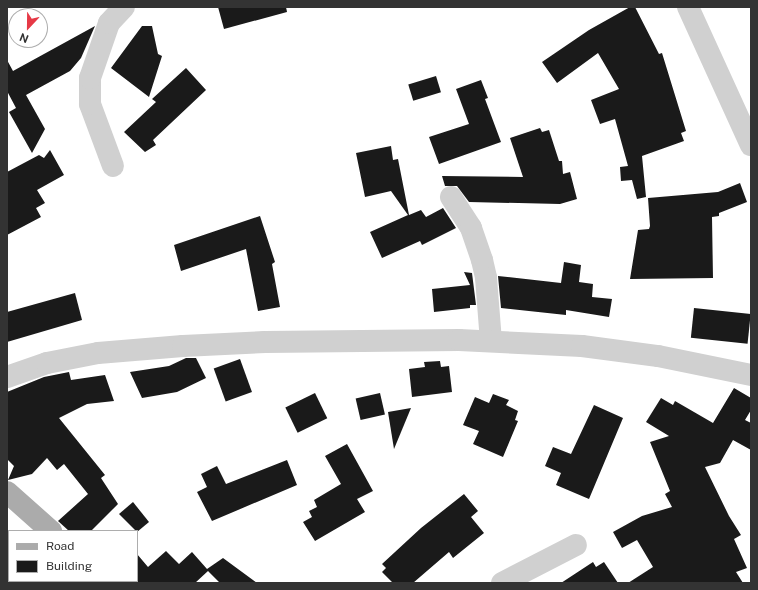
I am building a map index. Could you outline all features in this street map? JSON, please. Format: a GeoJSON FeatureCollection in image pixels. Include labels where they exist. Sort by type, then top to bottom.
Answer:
{"type":"FeatureCollection","features":[{"type":"Feature","properties":{"kind":"main road"},"geometry":{"type":"LineString","coordinates":[[7,492],[50,530]]}},
{"type":"Feature","properties":{"kind":"street"},"geometry":{"type":"LineString","coordinates":[[113,166],[90,104],[90,78],[109,23],[124,7]]}},
{"type":"Feature","properties":{"kind":"street"},"geometry":{"type":"LineString","coordinates":[[688,7],[751,145]]}},
{"type":"Feature","properties":{"kind":"street"},"geometry":{"type":"LineString","coordinates":[[452,197],[471,228],[482,260],[486,278],[491,341]]}},
{"type":"Feature","properties":{"kind":"street"},"geometry":{"type":"LineString","coordinates":[[7,377],[46,363],[98,353],[218,343],[491,341],[582,346],[643,354],[751,375]]}},
{"type":"Feature","properties":{"kind":"street"},"geometry":{"type":"LineString","coordinates":[[502,583],[576,545]]}},
{"type":"Feature","properties":{"kind":"building"},"geometry":{"type":"Polygon","coordinates":[[[218,7],[286,7],[287,12],[224,29],[218,7]]]}},
{"type":"Feature","properties":{"kind":"building"},"geometry":{"type":"Polygon","coordinates":[[[630,7],[635,7],[659,54],[662,53],[686,131],[681,133],[684,141],[642,156],[646,197],[637,199],[632,180],[621,181],[620,167],[628,166],[615,119],[600,124],[591,100],[619,89],[598,53],[557,83],[542,62],[589,30],[630,7]]]}},
{"type":"Feature","properties":{"kind":"building"},"geometry":{"type":"Polygon","coordinates":[[[95,26],[81,58],[70,71],[26,95],[45,129],[32,153],[9,112],[16,108],[7,91],[7,60],[13,71],[95,26]]]}},
{"type":"Feature","properties":{"kind":"building"},"geometry":{"type":"Polygon","coordinates":[[[142,26],[152,26],[158,54],[162,56],[149,97],[111,68],[142,26]]]}},
{"type":"Feature","properties":{"kind":"building"},"geometry":{"type":"Polygon","coordinates":[[[186,68],[206,90],[153,140],[156,145],[145,152],[124,132],[156,102],[152,99],[186,68]]]}},
{"type":"Feature","properties":{"kind":"building"},"geometry":{"type":"Polygon","coordinates":[[[436,76],[441,92],[413,101],[408,84],[436,76]]]}},
{"type":"Feature","properties":{"kind":"building"},"geometry":{"type":"Polygon","coordinates":[[[481,80],[488,98],[485,99],[501,142],[439,164],[429,137],[469,124],[456,89],[481,80]]]}},
{"type":"Feature","properties":{"kind":"building"},"geometry":{"type":"Polygon","coordinates":[[[540,128],[542,132],[549,130],[559,161],[562,161],[563,174],[570,172],[577,199],[560,204],[469,202],[457,186],[445,186],[442,176],[523,177],[510,138],[540,128]]]}},
{"type":"Feature","properties":{"kind":"building"},"geometry":{"type":"Polygon","coordinates":[[[391,146],[393,160],[398,159],[409,215],[421,210],[426,217],[443,208],[456,228],[422,245],[420,241],[382,258],[370,232],[408,215],[391,191],[365,197],[356,153],[391,146]]]}},
{"type":"Feature","properties":{"kind":"building"},"geometry":{"type":"Polygon","coordinates":[[[50,150],[64,175],[37,190],[45,203],[36,208],[41,217],[7,235],[7,172],[39,155],[44,158],[50,150]]]}},
{"type":"Feature","properties":{"kind":"building"},"geometry":{"type":"Polygon","coordinates":[[[740,183],[747,202],[719,213],[719,216],[712,217],[713,278],[630,279],[638,230],[649,229],[650,226],[648,198],[718,192],[740,183]]]}},
{"type":"Feature","properties":{"kind":"building"},"geometry":{"type":"Polygon","coordinates":[[[260,216],[275,262],[272,264],[280,307],[258,311],[246,249],[181,271],[174,245],[260,216]]]}},
{"type":"Feature","properties":{"kind":"building"},"geometry":{"type":"Polygon","coordinates":[[[564,262],[581,265],[579,282],[593,284],[592,297],[612,299],[609,317],[566,310],[566,315],[501,308],[498,276],[561,283],[564,262]]]}},
{"type":"Feature","properties":{"kind":"building"},"geometry":{"type":"Polygon","coordinates":[[[464,272],[472,273],[476,305],[470,305],[470,308],[434,312],[432,289],[470,285],[464,272]]]}},
{"type":"Feature","properties":{"kind":"building"},"geometry":{"type":"Polygon","coordinates":[[[75,293],[82,320],[7,342],[7,312],[75,293]]]}},
{"type":"Feature","properties":{"kind":"building"},"geometry":{"type":"Polygon","coordinates":[[[694,308],[751,314],[748,344],[691,338],[694,308]]]}},
{"type":"Feature","properties":{"kind":"building"},"geometry":{"type":"Polygon","coordinates":[[[186,358],[196,358],[206,378],[177,392],[142,398],[130,372],[169,366],[186,358]]]}},
{"type":"Feature","properties":{"kind":"building"},"geometry":{"type":"Polygon","coordinates":[[[240,359],[252,392],[226,401],[214,369],[240,359]]]}},
{"type":"Feature","properties":{"kind":"building"},"geometry":{"type":"Polygon","coordinates":[[[440,361],[441,367],[449,366],[452,392],[412,397],[409,369],[425,367],[424,362],[440,361]]]}},
{"type":"Feature","properties":{"kind":"building"},"geometry":{"type":"Polygon","coordinates":[[[69,372],[71,380],[105,375],[114,401],[87,404],[59,418],[105,475],[101,478],[118,504],[92,530],[68,530],[58,521],[88,494],[64,464],[57,470],[47,458],[32,474],[8,480],[14,466],[7,459],[7,392],[44,377],[69,372]]]}},
{"type":"Feature","properties":{"kind":"building"},"geometry":{"type":"Polygon","coordinates":[[[734,388],[751,398],[751,410],[745,420],[751,423],[751,450],[733,440],[720,463],[705,467],[729,516],[741,535],[734,539],[747,568],[736,572],[743,583],[628,583],[653,567],[637,540],[622,548],[613,532],[642,516],[672,507],[665,494],[670,491],[650,442],[669,436],[646,422],[661,398],[673,405],[675,401],[713,423],[734,388]]]}},
{"type":"Feature","properties":{"kind":"building"},"geometry":{"type":"Polygon","coordinates":[[[315,393],[327,418],[298,433],[285,407],[315,393]]]}},
{"type":"Feature","properties":{"kind":"building"},"geometry":{"type":"Polygon","coordinates":[[[380,393],[385,414],[361,420],[356,399],[380,393]]]}},
{"type":"Feature","properties":{"kind":"building"},"geometry":{"type":"Polygon","coordinates":[[[493,394],[509,400],[506,405],[518,411],[515,420],[518,421],[503,457],[473,444],[479,431],[463,425],[475,397],[489,403],[493,394]]]}},
{"type":"Feature","properties":{"kind":"building"},"geometry":{"type":"Polygon","coordinates":[[[594,405],[623,418],[589,499],[556,485],[561,473],[545,466],[553,447],[571,454],[594,405]]]}},
{"type":"Feature","properties":{"kind":"building"},"geometry":{"type":"Polygon","coordinates":[[[411,408],[394,449],[388,412],[411,408]]]}},
{"type":"Feature","properties":{"kind":"building"},"geometry":{"type":"Polygon","coordinates":[[[347,444],[373,491],[357,499],[365,512],[315,541],[303,522],[312,517],[309,511],[317,507],[314,500],[341,484],[325,456],[347,444]]]}},
{"type":"Feature","properties":{"kind":"building"},"geometry":{"type":"Polygon","coordinates":[[[287,460],[297,485],[212,521],[197,492],[207,487],[201,474],[217,466],[226,484],[287,460]]]}},
{"type":"Feature","properties":{"kind":"building"},"geometry":{"type":"Polygon","coordinates":[[[464,494],[478,511],[471,517],[484,533],[453,558],[449,552],[413,583],[393,583],[382,572],[386,568],[382,564],[421,528],[464,494]]]}},
{"type":"Feature","properties":{"kind":"building"},"geometry":{"type":"Polygon","coordinates":[[[133,502],[149,522],[138,531],[119,514],[133,502]]]}},
{"type":"Feature","properties":{"kind":"building"},"geometry":{"type":"Polygon","coordinates":[[[166,551],[179,564],[192,552],[207,569],[223,558],[257,583],[220,583],[208,571],[195,583],[131,583],[138,582],[138,555],[148,567],[166,551]]]}},
{"type":"Feature","properties":{"kind":"building"},"geometry":{"type":"Polygon","coordinates":[[[593,562],[596,567],[604,562],[618,583],[561,583],[593,562]]]}}]}
